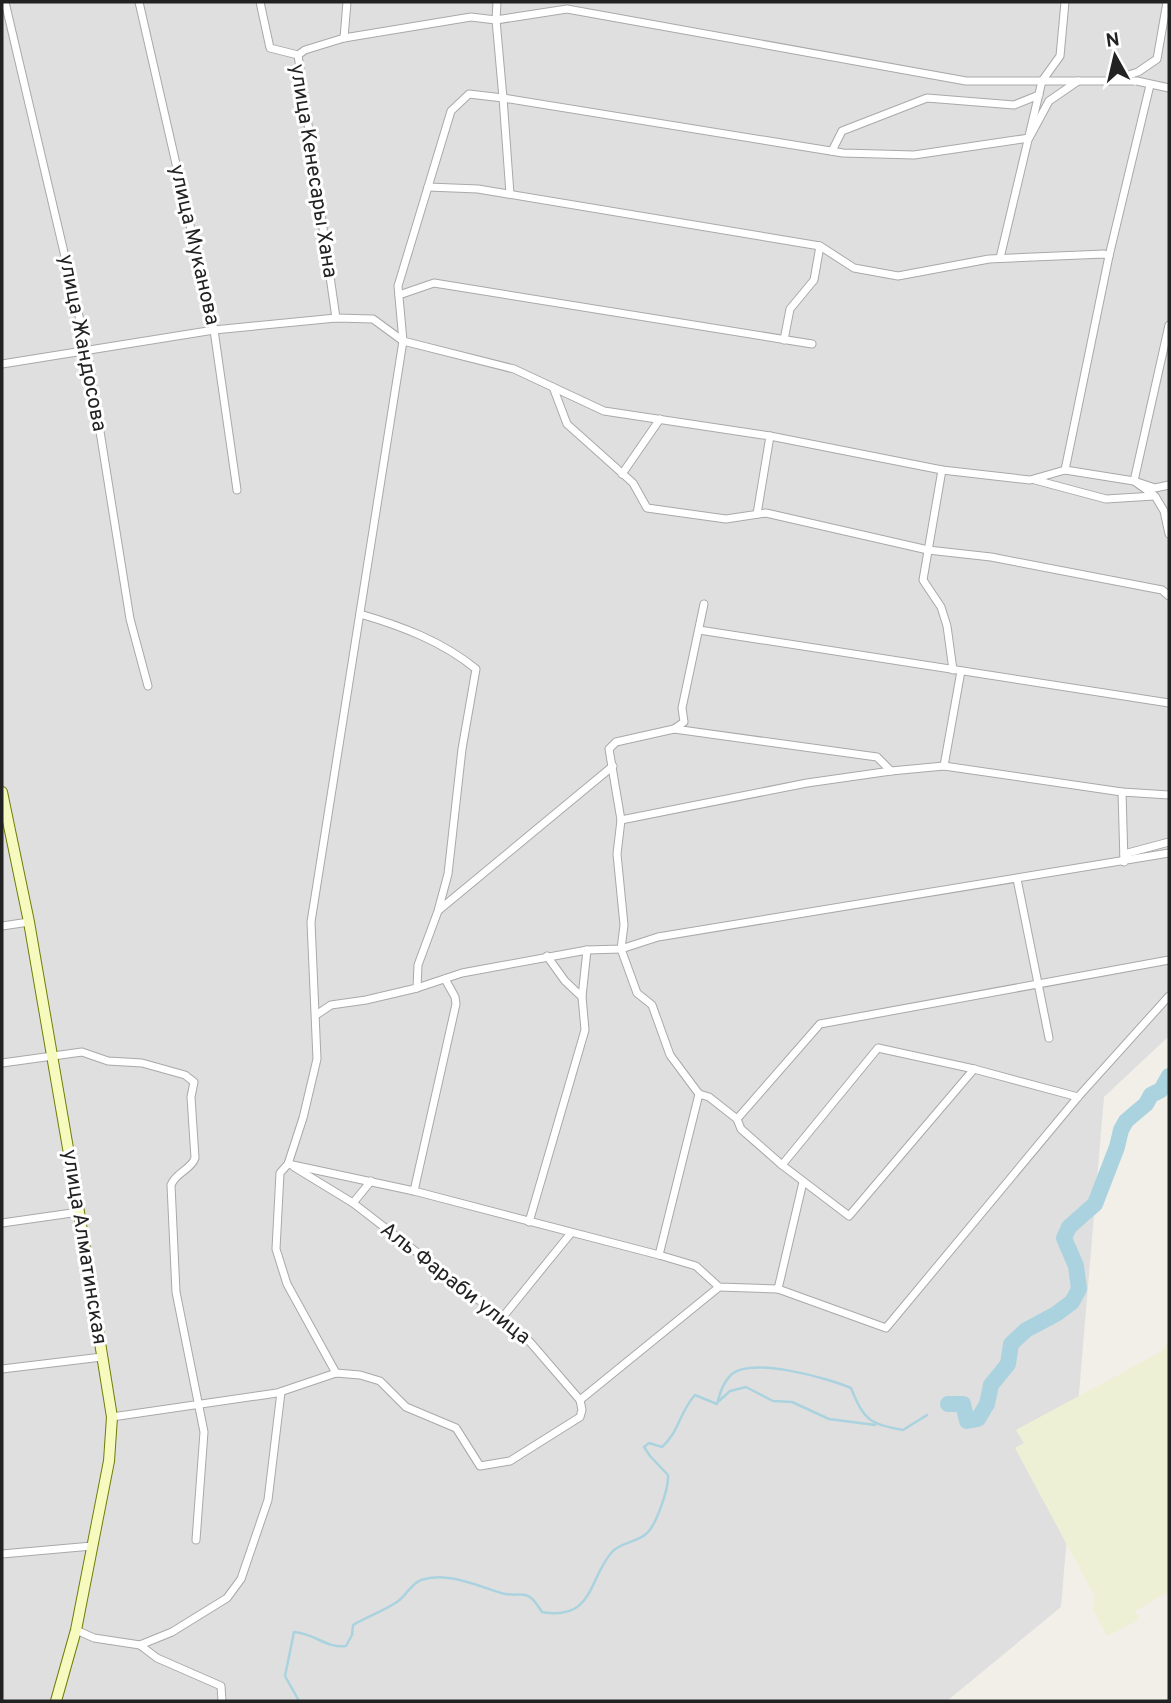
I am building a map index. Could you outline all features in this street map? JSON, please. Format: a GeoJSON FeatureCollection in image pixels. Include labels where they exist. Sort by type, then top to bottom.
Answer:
{"type":"FeatureCollection","features":[{"type":"Feature","properties":{"kind":"street","name":"улица Жандосова"},"geometry":{"type":"LineString","coordinates":[[5,2],[87,350],[130,619],[148,686]]}},
{"type":"Feature","properties":{"kind":"street","name":"улица Муканова"},"geometry":{"type":"LineString","coordinates":[[139,2],[214,330],[237,490]]}},
{"type":"Feature","properties":{"kind":"street","name":"улица Кенесары Хана"},"geometry":{"type":"LineString","coordinates":[[260,2],[270,48],[298,55],[336,318]]}},
{"type":"Feature","properties":{"kind":"street"},"geometry":{"type":"LineString","coordinates":[[344,38],[347,2]]}},
{"type":"Feature","properties":{"kind":"street"},"geometry":{"type":"LineString","coordinates":[[497,2],[496,20],[510,194]]}},
{"type":"Feature","properties":{"kind":"street"},"geometry":{"type":"LineString","coordinates":[[1000,258],[1042,81],[1060,56],[1065,2]]}},
{"type":"Feature","properties":{"kind":"street"},"geometry":{"type":"LineString","coordinates":[[1109,81],[1138,72],[1157,59],[1167,2]]}},
{"type":"Feature","properties":{"kind":"street"},"geometry":{"type":"LineString","coordinates":[[298,55],[305,50],[344,38],[471,17],[496,20],[567,9],[966,81],[1137,81],[1169,88]]}},
{"type":"Feature","properties":{"kind":"street"},"geometry":{"type":"LineString","coordinates":[[1029,138],[1049,101],[1078,81]]}},
{"type":"Feature","properties":{"kind":"street"},"geometry":{"type":"LineString","coordinates":[[1065,470],[1109,256],[1150,85]]}},
{"type":"Feature","properties":{"kind":"street"},"geometry":{"type":"LineString","coordinates":[[336,1373],[286,1284],[276,1249],[280,1173],[288,1164],[303,1118],[317,1059],[311,922],[403,341],[398,286],[451,111],[469,94],[832,151],[914,155],[1029,138]]}},
{"type":"Feature","properties":{"kind":"street"},"geometry":{"type":"LineString","coordinates":[[832,151],[842,131],[926,98],[1014,105],[1039,95]]}},
{"type":"Feature","properties":{"kind":"street"},"geometry":{"type":"LineString","coordinates":[[428,187],[478,189],[820,246],[854,268],[898,276],[1000,258],[1109,256]]}},
{"type":"Feature","properties":{"kind":"street"},"geometry":{"type":"LineString","coordinates":[[784,340],[790,309],[814,280],[820,246]]}},
{"type":"Feature","properties":{"kind":"street"},"geometry":{"type":"LineString","coordinates":[[399,295],[433,283],[812,344]]}},
{"type":"Feature","properties":{"kind":"street"},"geometry":{"type":"LineString","coordinates":[[2,364],[214,330],[336,318],[373,319],[403,341],[514,369],[604,411],[769,436],[942,470],[1030,480],[1106,499],[1155,496]]}},
{"type":"Feature","properties":{"kind":"street"},"geometry":{"type":"LineString","coordinates":[[1134,481],[1169,325]]}},
{"type":"Feature","properties":{"kind":"street"},"geometry":{"type":"LineString","coordinates":[[553,387],[567,424],[633,483],[647,508],[726,519],[766,513],[928,550],[991,557],[1162,590],[1169,596]]}},
{"type":"Feature","properties":{"kind":"street"},"geometry":{"type":"LineString","coordinates":[[622,474],[660,419]]}},
{"type":"Feature","properties":{"kind":"street"},"geometry":{"type":"LineString","coordinates":[[757,514],[769,436]]}},
{"type":"Feature","properties":{"kind":"street"},"geometry":{"type":"LineString","coordinates":[[942,470],[923,580],[941,607],[957,671],[944,766]]}},
{"type":"Feature","properties":{"kind":"street"},"geometry":{"type":"LineString","coordinates":[[1030,480],[1065,470],[1134,481],[1155,488],[1169,485]]}},
{"type":"Feature","properties":{"kind":"street"},"geometry":{"type":"LineString","coordinates":[[1134,481],[1155,496],[1164,511],[1169,534]]}},
{"type":"Feature","properties":{"kind":"street"},"geometry":{"type":"LineString","coordinates":[[674,729],[684,722],[682,708],[704,604]]}},
{"type":"Feature","properties":{"kind":"street"},"geometry":{"type":"LineString","coordinates":[[359,614],[401,626],[433,641],[476,669],[462,749],[448,874],[439,911],[418,965],[417,988]]}},
{"type":"Feature","properties":{"kind":"street"},"geometry":{"type":"LineString","coordinates":[[699,630],[1169,704]]}},
{"type":"Feature","properties":{"kind":"street"},"geometry":{"type":"LineString","coordinates":[[891,771],[877,757],[674,729],[616,742],[609,749],[621,820],[617,854],[624,925],[621,949],[637,993],[652,1005],[670,1055],[699,1094],[709,1097],[737,1119],[741,1129],[782,1165],[849,1216],[975,1069]]}},
{"type":"Feature","properties":{"kind":"street"},"geometry":{"type":"LineString","coordinates":[[439,911],[613,766]]}},
{"type":"Feature","properties":{"kind":"street"},"geometry":{"type":"LineString","coordinates":[[621,820],[807,783],[944,766],[1122,792],[1169,795]]}},
{"type":"Feature","properties":{"kind":"street","name":"улица Алматинская"},"geometry":{"type":"LineString","coordinates":[[2,792],[29,922],[112,1417],[109,1461],[76,1630],[56,1701]]}},
{"type":"Feature","properties":{"kind":"street"},"geometry":{"type":"LineString","coordinates":[[1122,792],[1124,858]]}},
{"type":"Feature","properties":{"kind":"street"},"geometry":{"type":"LineString","coordinates":[[1124,858],[1169,842]]}},
{"type":"Feature","properties":{"kind":"street"},"geometry":{"type":"LineString","coordinates":[[316,1015],[331,1005],[366,1000],[417,988],[462,973],[547,956],[587,950],[621,949],[658,937],[1017,879],[1124,858],[1169,853]]}},
{"type":"Feature","properties":{"kind":"street"},"geometry":{"type":"LineString","coordinates":[[1017,879],[1049,1038]]}},
{"type":"Feature","properties":{"kind":"street"},"geometry":{"type":"LineString","coordinates":[[2,926],[29,922]]}},
{"type":"Feature","properties":{"kind":"street"},"geometry":{"type":"LineString","coordinates":[[529,1222],[585,1031],[582,997],[587,950]]}},
{"type":"Feature","properties":{"kind":"street"},"geometry":{"type":"LineString","coordinates":[[547,956],[565,981],[582,997]]}},
{"type":"Feature","properties":{"kind":"street"},"geometry":{"type":"LineString","coordinates":[[737,1119],[820,1024],[1169,960]]}},
{"type":"Feature","properties":{"kind":"street"},"geometry":{"type":"LineString","coordinates":[[414,1191],[456,1004],[445,979]]}},
{"type":"Feature","properties":{"kind":"street"},"geometry":{"type":"LineString","coordinates":[[288,1164],[414,1191],[659,1255],[696,1266],[719,1287],[778,1289],[887,1328],[1078,1097],[1169,996]]}},
{"type":"Feature","properties":{"kind":"street"},"geometry":{"type":"LineString","coordinates":[[782,1165],[878,1048],[975,1069],[1078,1097]]}},
{"type":"Feature","properties":{"kind":"street"},"geometry":{"type":"LineString","coordinates":[[2,1063],[82,1052],[108,1061],[142,1063],[185,1075],[194,1082],[191,1097],[194,1163],[174,1178],[171,1185],[176,1292],[204,1432],[196,1540]]}},
{"type":"Feature","properties":{"kind":"street"},"geometry":{"type":"LineString","coordinates":[[659,1255],[699,1094]]}},
{"type":"Feature","properties":{"kind":"street","name":"Аль Фараби улица"},"geometry":{"type":"LineString","coordinates":[[288,1164],[353,1203],[502,1318],[530,1342],[580,1400]]}},
{"type":"Feature","properties":{"kind":"street"},"geometry":{"type":"LineString","coordinates":[[353,1203],[371,1181]]}},
{"type":"Feature","properties":{"kind":"street"},"geometry":{"type":"LineString","coordinates":[[778,1289],[803,1182]]}},
{"type":"Feature","properties":{"kind":"street"},"geometry":{"type":"LineString","coordinates":[[2,1223],[79,1212]]}},
{"type":"Feature","properties":{"kind":"street"},"geometry":{"type":"LineString","coordinates":[[502,1318],[571,1233]]}},
{"type":"Feature","properties":{"kind":"street"},"geometry":{"type":"LineString","coordinates":[[112,1417],[281,1392],[336,1373],[360,1375],[380,1381],[406,1406],[457,1428],[480,1466],[510,1461],[580,1417],[580,1400],[719,1287]]}},
{"type":"Feature","properties":{"kind":"street"},"geometry":{"type":"LineString","coordinates":[[2,1369],[102,1357]]}},
{"type":"Feature","properties":{"kind":"street"},"geometry":{"type":"LineString","coordinates":[[140,1645],[172,1632],[227,1598],[241,1578],[268,1500],[281,1392]]}},
{"type":"Feature","properties":{"kind":"street"},"geometry":{"type":"LineString","coordinates":[[2,1554],[92,1546]]}},
{"type":"Feature","properties":{"kind":"street"},"geometry":{"type":"LineString","coordinates":[[76,1630],[94,1638],[140,1645],[157,1658],[221,1686],[222,1701]]}},
{"type":"Feature","properties":{"kind":"shaded area"},"geometry":{"type":"Polygon","coordinates":[[[2,2],[1169,2],[1169,1036],[1104,1097],[1061,1607],[947,1701],[2,1701],[2,2]]]}},
{"type":"Feature","properties":{"kind":"green space"},"geometry":{"type":"Polygon","coordinates":[[[1169,1341],[1169,1592],[1135,1611],[1139,1620],[1107,1636],[1092,1607],[1095,1597],[1015,1448],[1024,1443],[1016,1430],[1162,1351],[1169,1341]]]}},
{"type":"Feature","properties":{"kind":"waterway"},"geometry":{"type":"LineString","coordinates":[[948,1404],[963,1404],[967,1421],[978,1419],[987,1404],[991,1385],[1008,1364],[1011,1344],[1026,1330],[1072,1302],[1079,1289],[1076,1266],[1064,1238],[1069,1227],[1095,1204],[1126,1121],[1146,1104],[1151,1095],[1161,1090],[1169,1076]]}},
{"type":"Feature","properties":{"kind":"waterway"},"geometry":{"type":"LineString","coordinates":[[299,1701],[285,1676],[294,1632],[333,1645],[346,1646],[352,1635],[353,1625],[397,1602],[421,1580],[452,1578],[501,1593],[528,1596],[542,1612],[559,1613],[572,1610],[581,1604],[612,1552],[646,1534],[658,1515],[668,1475],[644,1447],[649,1443],[662,1447],[668,1441],[695,1395],[717,1404],[726,1381],[742,1369],[772,1368],[790,1371],[851,1388],[869,1419],[892,1428],[903,1430],[927,1415]]}},
{"type":"Feature","properties":{"kind":"waterway"},"geometry":{"type":"LineString","coordinates":[[719,1401],[730,1391],[746,1387],[773,1401],[792,1402],[829,1419],[875,1425]]}}]}
